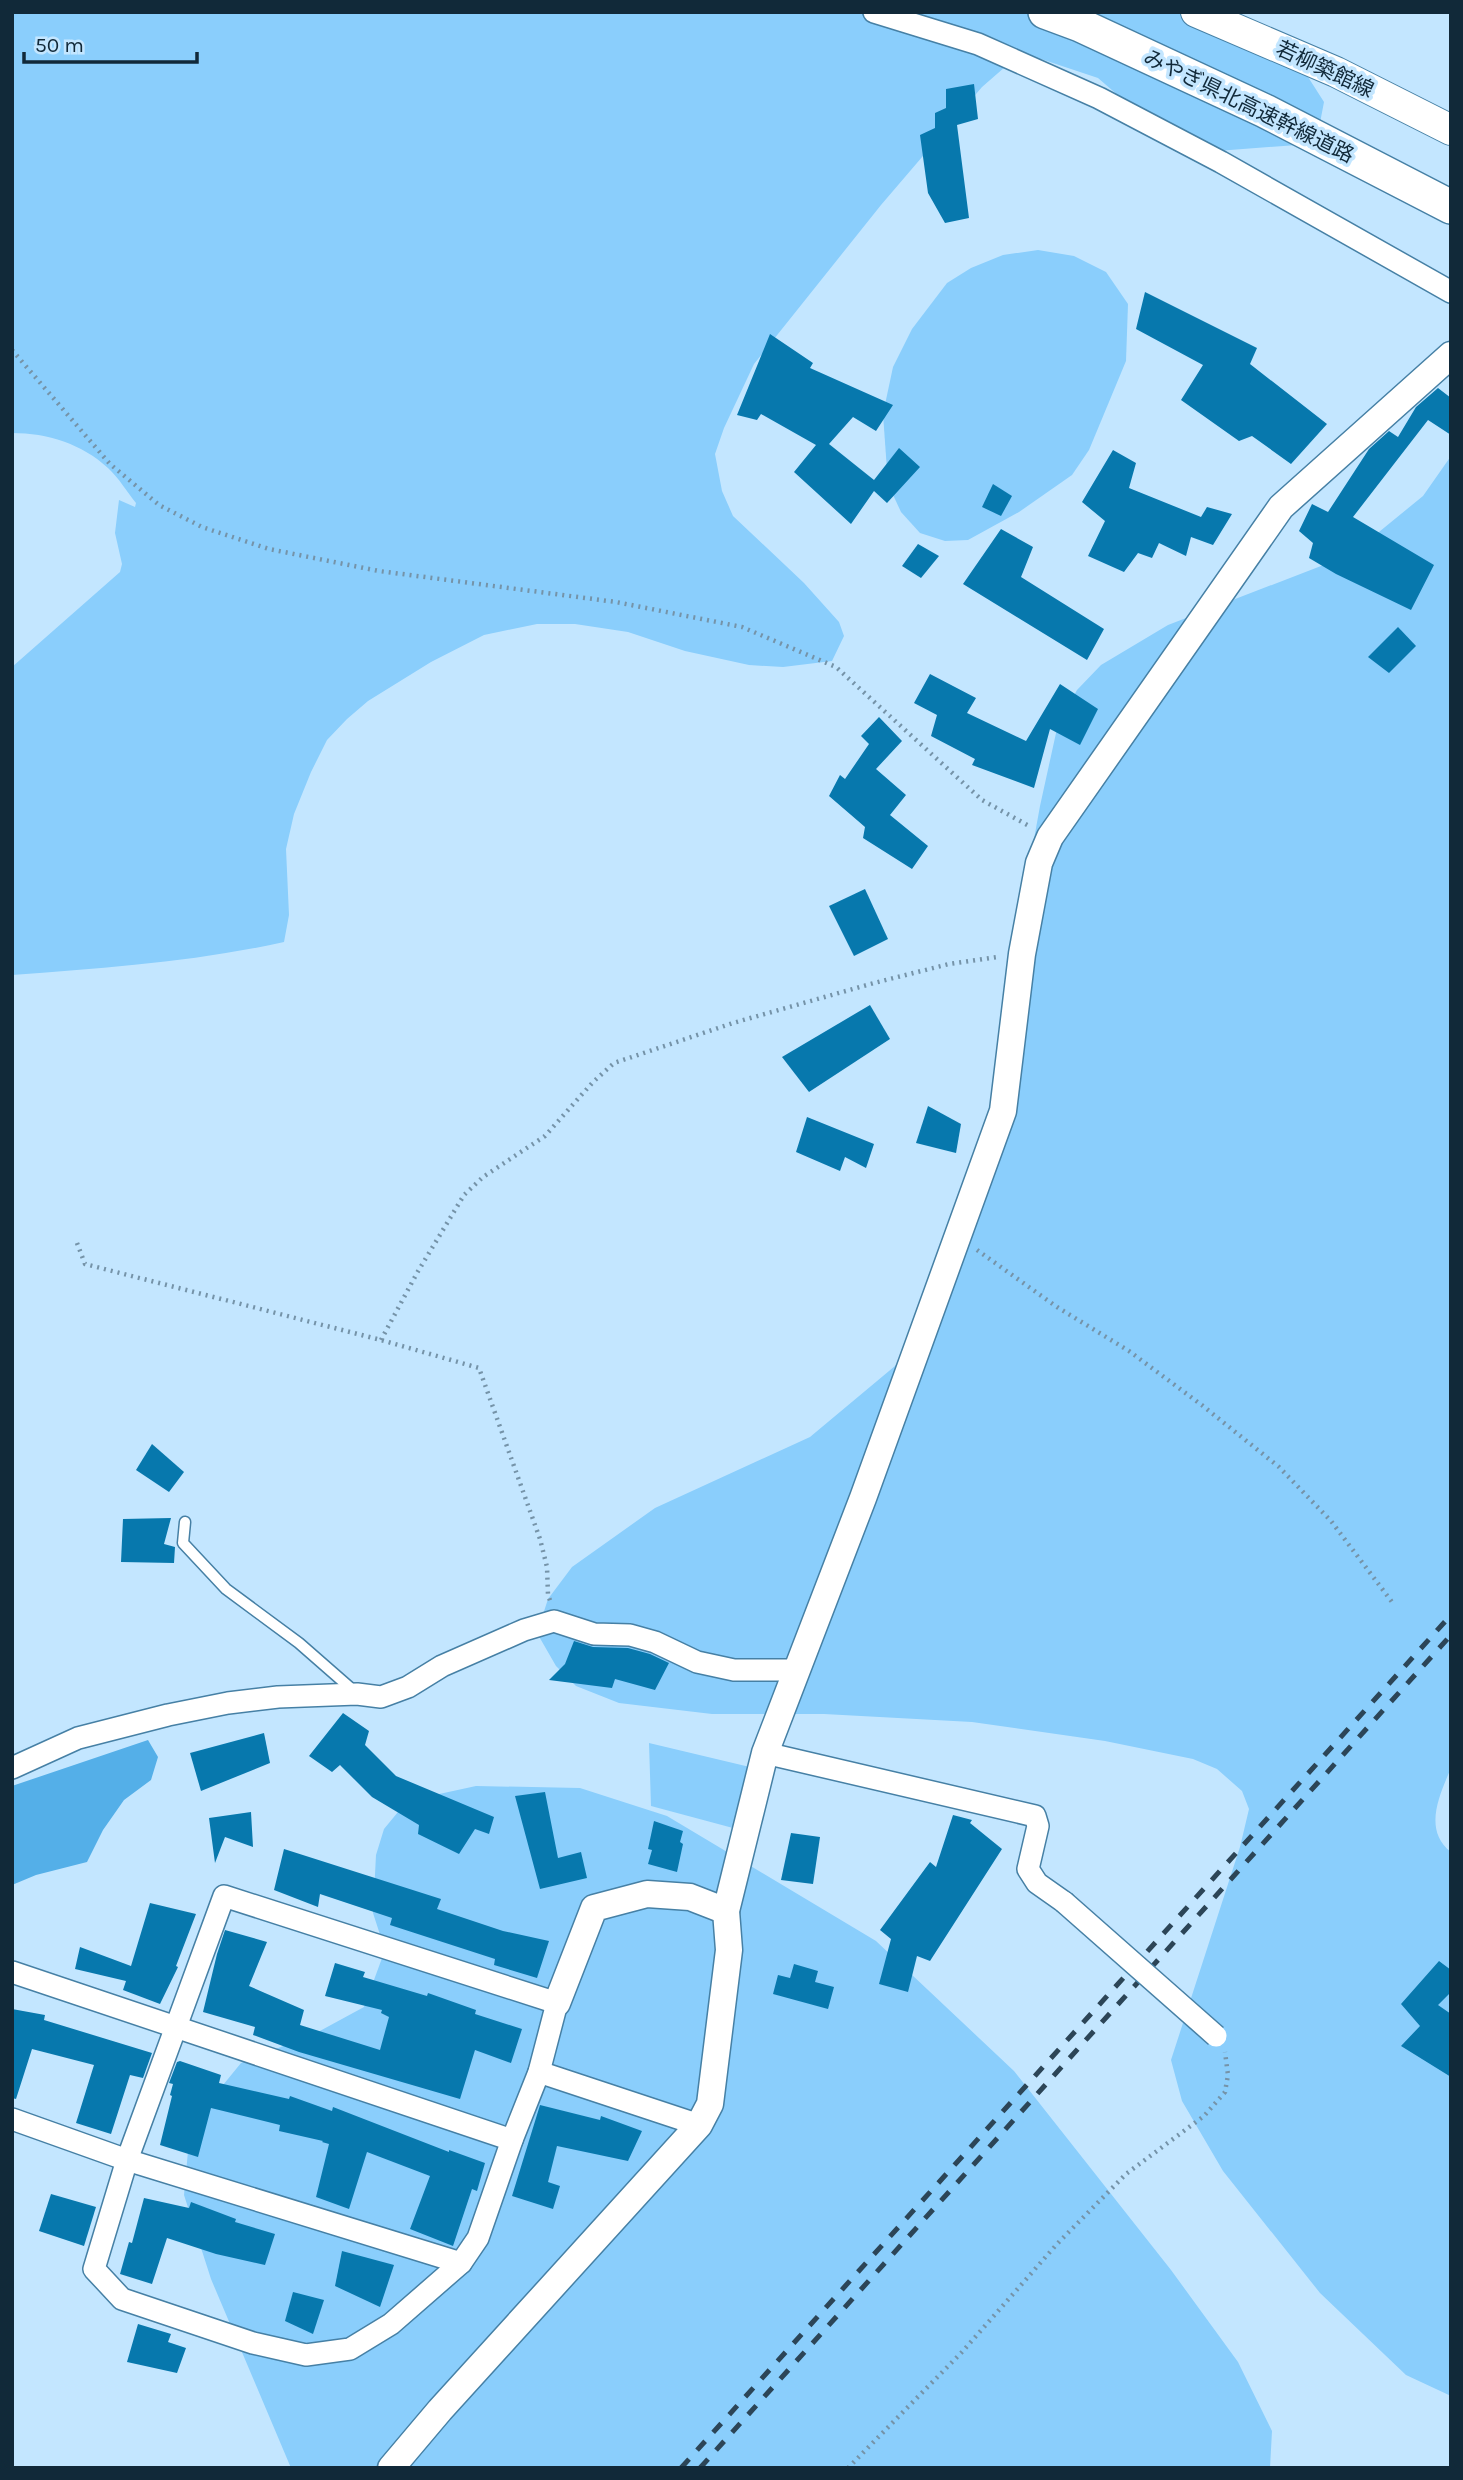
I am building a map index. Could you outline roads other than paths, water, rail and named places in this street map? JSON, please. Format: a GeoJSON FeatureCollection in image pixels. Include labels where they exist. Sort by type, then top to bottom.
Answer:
{"type":"FeatureCollection","features":[{"type":"Feature","properties":{"kind":"main road","name":"みやぎ県北高速幹線道路"},"geometry":{"type":"LineString","coordinates":[[1045,12],[1080,25],[1265,111],[1451,207]]}},
{"type":"Feature","properties":{"kind":"main road","name":"若柳築館線"},"geometry":{"type":"LineString","coordinates":[[1196,12],[1336,72],[1451,130]]}},
{"type":"Feature","properties":{"kind":"street"},"geometry":{"type":"LineString","coordinates":[[874,12],[978,44],[1099,98],[1221,162],[1451,292]]}},
{"type":"Feature","properties":{"kind":"street"},"geometry":{"type":"LineString","coordinates":[[391,2468],[440,2410],[699,2125],[710,2104],[729,1950],[726,1911],[765,1753],[799,1670],[1003,1111],[1022,954],[1039,863],[1050,837],[1281,507],[1451,355]]}},
{"type":"Feature","properties":{"kind":"street"},"geometry":{"type":"LineString","coordinates":[[12,1768],[78,1738],[229,1703],[278,1697],[357,1694],[381,1697],[408,1687],[442,1666],[524,1630],[554,1621],[594,1634],[630,1635],[655,1642],[697,1661],[734,1670],[799,1670]]}},
{"type":"Feature","properties":{"kind":"street"},"geometry":{"type":"LineString","coordinates":[[765,1753],[1035,1816],[1038,1826],[1028,1869],[1037,1883],[1064,1902],[1216,2036]]}},
{"type":"Feature","properties":{"kind":"street"},"geometry":{"type":"LineString","coordinates":[[557,2003],[224,1896],[127,2160],[93,2270],[122,2299],[253,2343],[306,2355],[350,2349],[391,2324],[461,2263],[478,2238],[539,2072],[557,2003],[594,1908],[648,1894],[690,1897],[726,1911]]}},
{"type":"Feature","properties":{"kind":"street"},"geometry":{"type":"LineString","coordinates":[[12,1972],[512,2140]]}},
{"type":"Feature","properties":{"kind":"street"},"geometry":{"type":"LineString","coordinates":[[539,2072],[699,2125]]}},
{"type":"Feature","properties":{"kind":"street"},"geometry":{"type":"LineString","coordinates":[[12,2119],[127,2160],[461,2263]]}},
{"type":"Feature","properties":{"kind":"lane"},"geometry":{"type":"LineString","coordinates":[[185,1522],[183,1543],[226,1589],[299,1643],[357,1694]]}},
{"type":"Feature","properties":{"kind":"railway"},"geometry":{"type":"LineString","coordinates":[[681,2468],[1451,1615]]}},
{"type":"Feature","properties":{"kind":"railway"},"geometry":{"type":"LineString","coordinates":[[700,2468],[1451,1635]]}}]}
